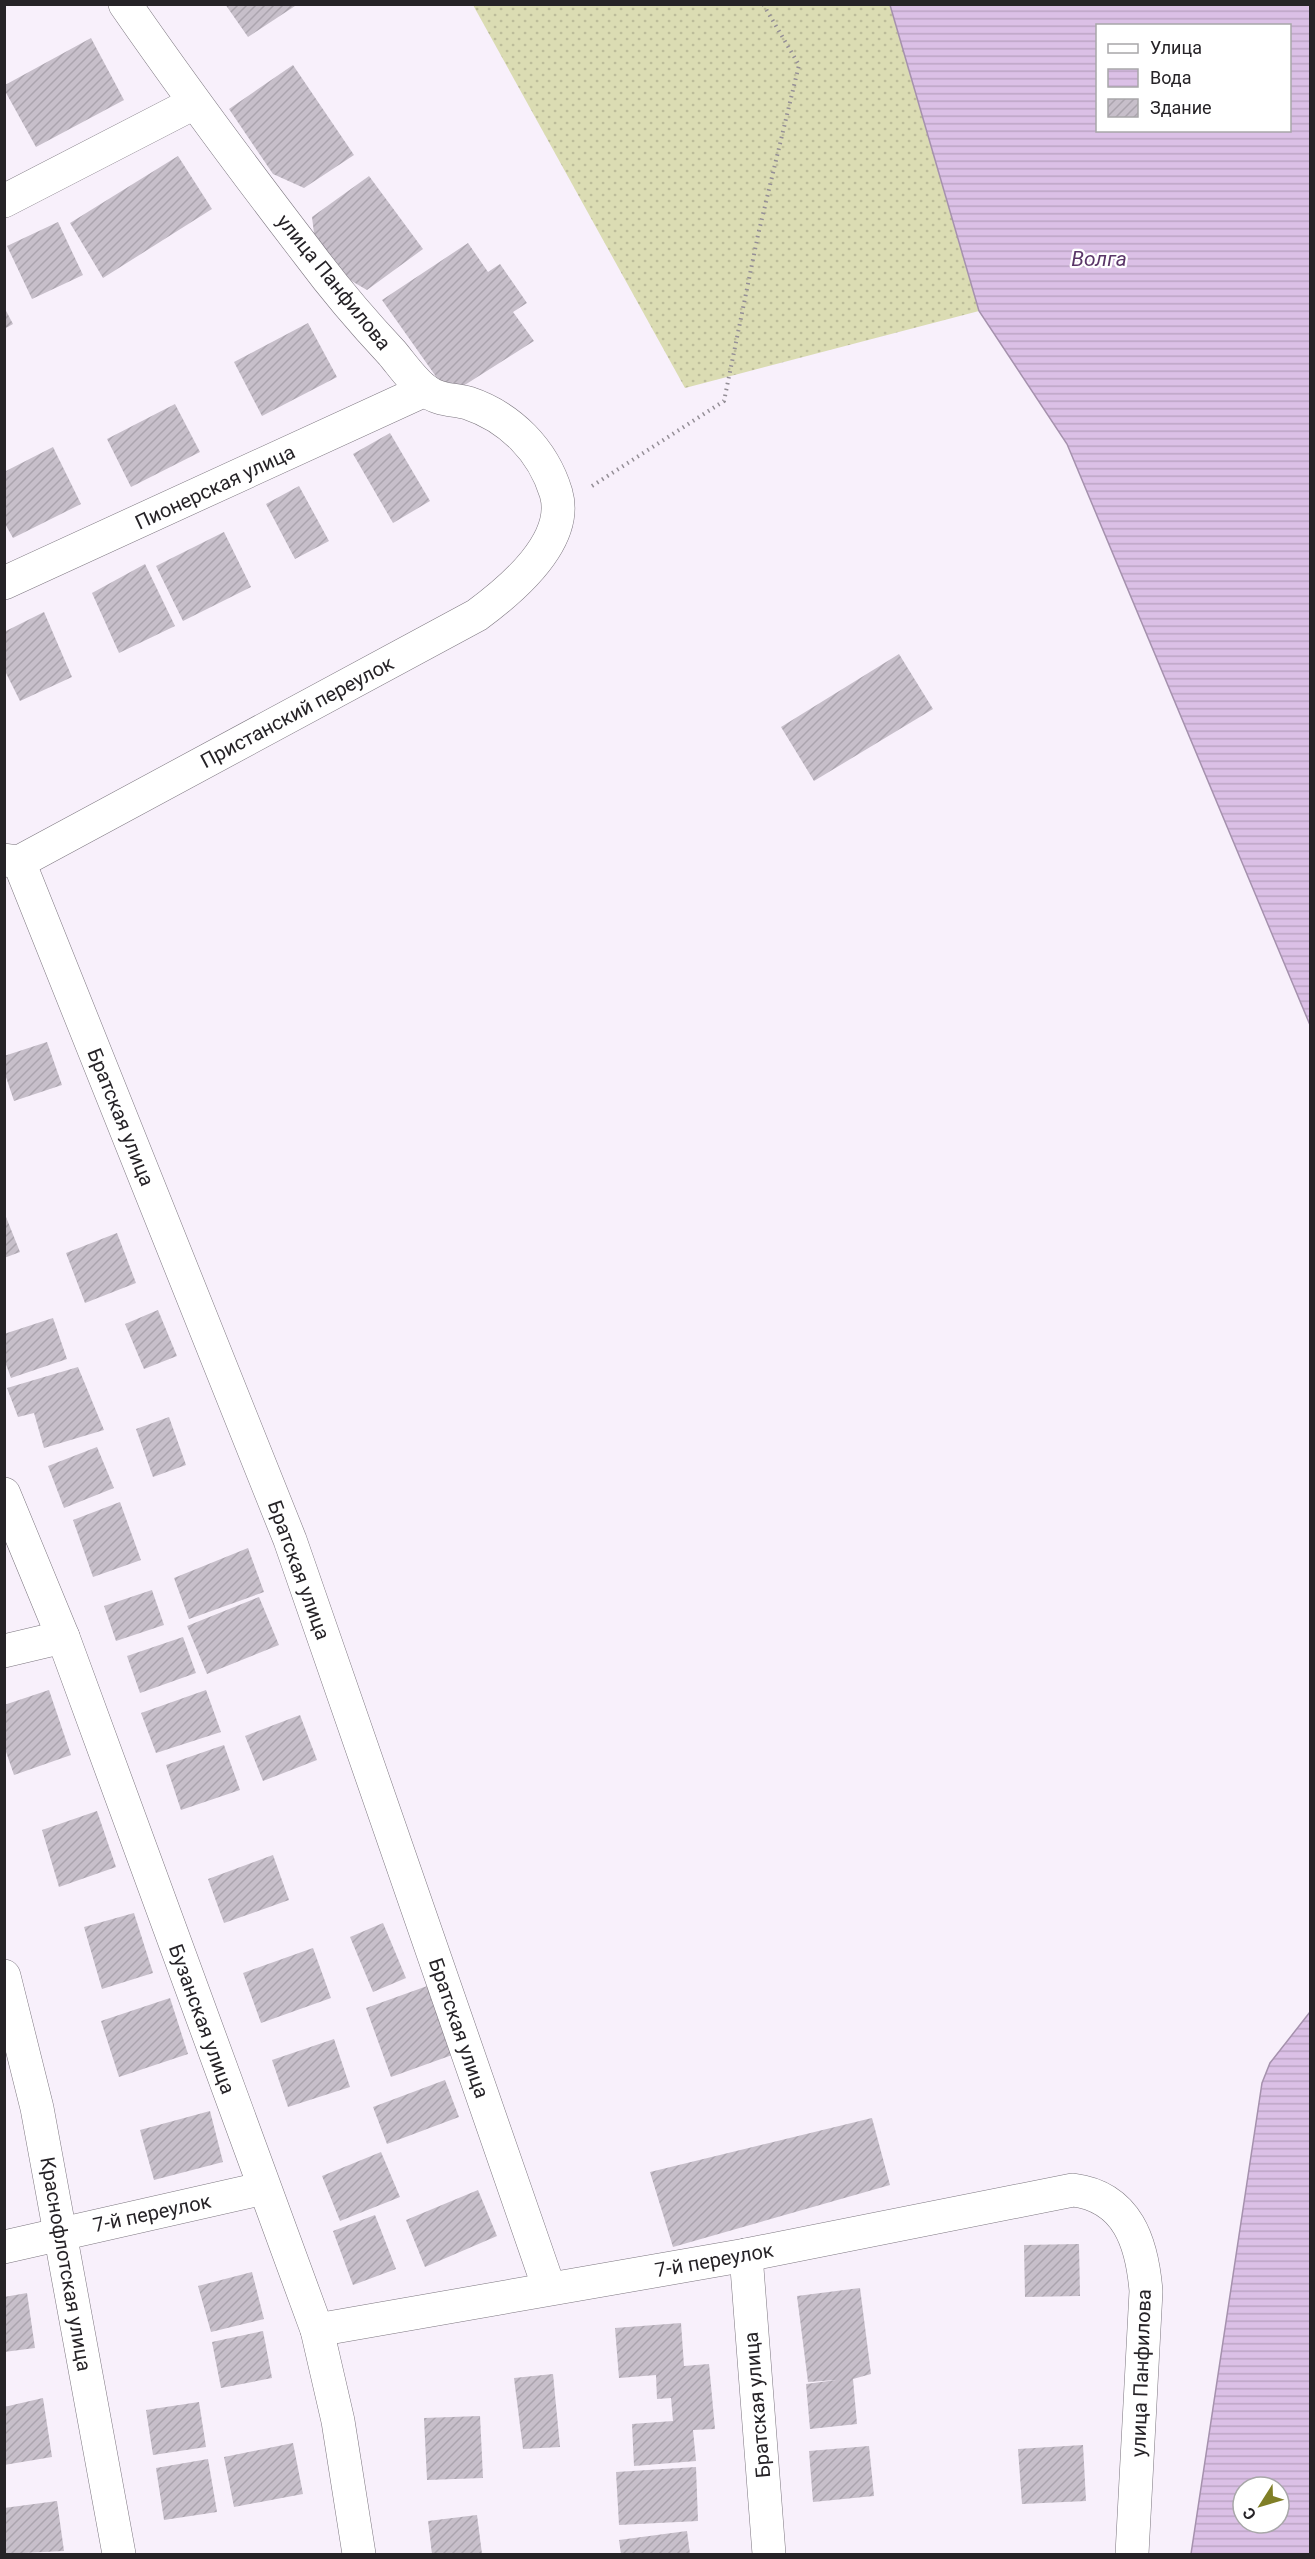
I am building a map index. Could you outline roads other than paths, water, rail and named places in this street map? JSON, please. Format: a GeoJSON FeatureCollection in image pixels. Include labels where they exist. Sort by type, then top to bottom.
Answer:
{"type":"FeatureCollection","features":[{"type":"Feature","properties":{"kind":"street","name":"улица Панфилова"},"geometry":{"type":"LineString","coordinates":[[126,4],[194,103],[342,298],[425,390],[448,401],[465,402],[493,412],[507,421],[529,444],[545,466],[558,514]]}},
{"type":"Feature","properties":{"kind":"street"},"geometry":{"type":"LineString","coordinates":[[4,201],[194,103]]}},
{"type":"Feature","properties":{"kind":"street","name":"Пионерская улица"},"geometry":{"type":"LineString","coordinates":[[4,583],[425,390]]}},
{"type":"Feature","properties":{"kind":"street","name":"Пристанский переулок"},"geometry":{"type":"LineString","coordinates":[[12,861],[477,615],[504,595],[530,568],[547,544],[558,514]]}},
{"type":"Feature","properties":{"kind":"street","name":"Братская улица"},"geometry":{"type":"LineString","coordinates":[[12,861],[290,1540],[549,2288]]}},
{"type":"Feature","properties":{"kind":"street","name":"Бузанская улица"},"geometry":{"type":"LineString","coordinates":[[4,1494],[63,1637],[317,2330],[338,2421],[359,2554]]}},
{"type":"Feature","properties":{"kind":"street"},"geometry":{"type":"LineString","coordinates":[[4,1651],[63,1637]]}},
{"type":"Feature","properties":{"kind":"street","name":"Краснофлотская улица"},"geometry":{"type":"LineString","coordinates":[[4,1976],[37,2108],[62,2233],[119,2554]]}},
{"type":"Feature","properties":{"kind":"street","name":"7-й переулок"},"geometry":{"type":"LineString","coordinates":[[4,2247],[264,2188]]}},
{"type":"Feature","properties":{"kind":"street","name":"7-й переулок"},"geometry":{"type":"LineString","coordinates":[[317,2330],[746,2255],[1073,2190],[1092,2193],[1108,2202]]}},
{"type":"Feature","properties":{"kind":"street","name":"улица Панфилова"},"geometry":{"type":"LineString","coordinates":[[1108,2202],[1125,2219],[1137,2241],[1144,2266],[1146,2291],[1132,2554]]}},
{"type":"Feature","properties":{"kind":"street","name":"Братская улица"},"geometry":{"type":"LineString","coordinates":[[746,2255],[769,2554]]}},
{"type":"Feature","properties":{"kind":"water","name":"Волга"},"geometry":{"type":"Polygon","coordinates":[[[890,5],[1310,5],[1310,1025],[1067,444],[979,311],[890,5]]]}},
{"type":"Feature","properties":{"kind":"water"},"geometry":{"type":"Polygon","coordinates":[[[1310,2012],[1310,2554],[1191,2554],[1262,2083],[1270,2063],[1310,2012]]]}}]}
